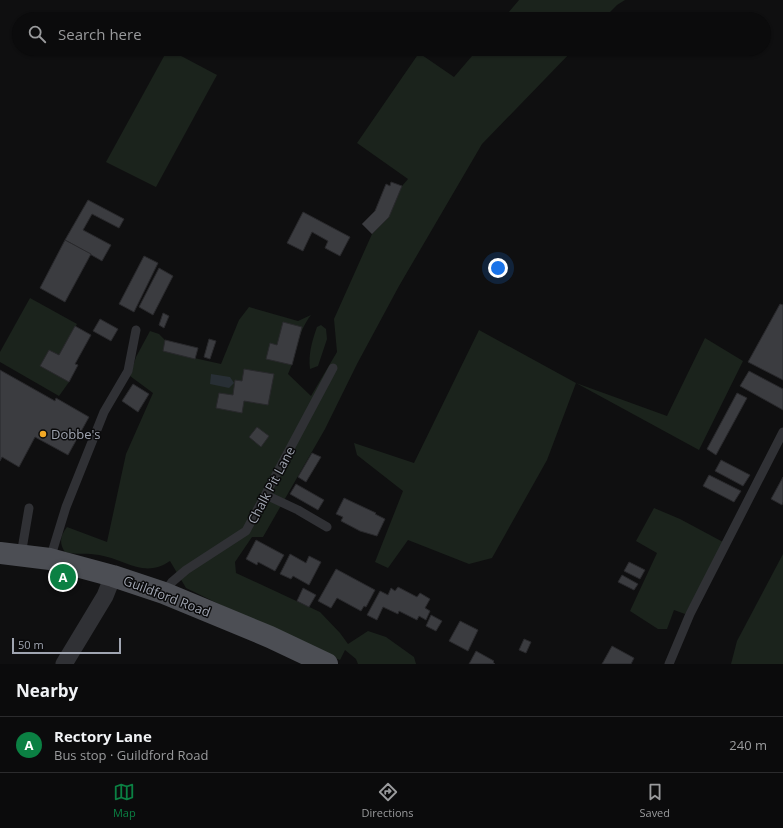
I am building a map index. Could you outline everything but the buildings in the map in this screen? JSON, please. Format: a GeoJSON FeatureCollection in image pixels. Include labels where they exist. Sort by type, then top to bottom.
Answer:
{"type":"FeatureCollection","features":[{"type":"Feature","properties":{"kind":"main road","name":"Guildford Road"},"geometry":{"type":"LineString","coordinates":[[10,554],[50,559],[113,576],[164,593],[270,637],[327,664]]}},
{"type":"Feature","properties":{"kind":"street"},"geometry":{"type":"LineString","coordinates":[[64,664],[105,596],[113,576]]}},
{"type":"Feature","properties":{"kind":"lane"},"geometry":{"type":"LineString","coordinates":[[50,559],[66,507],[104,412],[128,371],[136,330]]}},
{"type":"Feature","properties":{"kind":"lane","name":"Chalk Pit Lane"},"geometry":{"type":"LineString","coordinates":[[164,593],[172,582],[186,570],[246,531],[333,368]]}},
{"type":"Feature","properties":{"kind":"lane"},"geometry":{"type":"LineString","coordinates":[[668,664],[690,614],[783,432]]}},
{"type":"Feature","properties":{"kind":"lane"},"geometry":{"type":"LineString","coordinates":[[266,495],[298,510],[327,527]]}},
{"type":"Feature","properties":{"kind":"lane"},"geometry":{"type":"LineString","coordinates":[[10,554],[29,508]]}},
{"type":"Feature","properties":{"kind":"shaded area"},"geometry":{"type":"Polygon","coordinates":[[[519,0],[625,0],[610,12],[509,12],[519,0]]]}},
{"type":"Feature","properties":{"kind":"shaded area"},"geometry":{"type":"Polygon","coordinates":[[[164,56],[181,56],[217,75],[156,187],[106,162],[164,56]]]}},
{"type":"Feature","properties":{"kind":"shaded area"},"geometry":{"type":"Polygon","coordinates":[[[417,56],[423,56],[454,77],[472,56],[567,56],[482,144],[399,286],[357,364],[325,429],[263,537],[252,537],[235,562],[236,573],[320,612],[340,633],[348,644],[368,631],[386,637],[414,657],[416,664],[358,664],[356,659],[345,650],[340,660],[312,649],[186,588],[170,561],[161,566],[143,568],[99,555],[65,552],[61,540],[67,527],[107,542],[126,454],[153,393],[130,376],[136,357],[150,331],[159,334],[165,340],[163,351],[221,364],[239,320],[249,307],[298,321],[311,315],[302,329],[288,374],[311,396],[337,352],[334,319],[372,234],[389,217],[402,186],[408,179],[357,143],[417,56]]]}},
{"type":"Feature","properties":{"kind":"shaded area"},"geometry":{"type":"Polygon","coordinates":[[[30,298],[77,324],[59,355],[49,350],[40,366],[69,382],[59,396],[0,362],[0,352],[30,298]]]}},
{"type":"Feature","properties":{"kind":"shaded area"},"geometry":{"type":"Polygon","coordinates":[[[321,325],[326,329],[327,339],[318,366],[310,369],[310,353],[312,343],[317,327],[321,325]]]}},
{"type":"Feature","properties":{"kind":"shaded area"},"geometry":{"type":"Polygon","coordinates":[[[479,330],[576,383],[547,460],[492,558],[469,564],[408,540],[388,568],[375,562],[403,491],[357,455],[354,443],[414,463],[479,330]]]}},
{"type":"Feature","properties":{"kind":"shaded area"},"geometry":{"type":"Polygon","coordinates":[[[705,338],[743,361],[699,450],[576,383],[667,416],[705,338]]]}},
{"type":"Feature","properties":{"kind":"shaded area"},"geometry":{"type":"Polygon","coordinates":[[[211,374],[230,377],[234,383],[229,388],[210,384],[211,374]]]}},
{"type":"Feature","properties":{"kind":"shaded area"},"geometry":{"type":"Polygon","coordinates":[[[654,508],[680,519],[723,542],[685,614],[674,610],[667,629],[658,629],[630,611],[657,553],[636,541],[654,508]]]}},
{"type":"Feature","properties":{"kind":"shaded area"},"geometry":{"type":"Polygon","coordinates":[[[783,554],[783,664],[731,664],[737,641],[783,554]]]}},
{"type":"Feature","properties":{"kind":"place","name":"Dobbe's"},"geometry":{"type":"Point","coordinates":[43,434]}},
{"type":"Feature","properties":{"kind":"place","name":"Rectory Lane"},"geometry":{"type":"Point","coordinates":[63,577]}}]}
